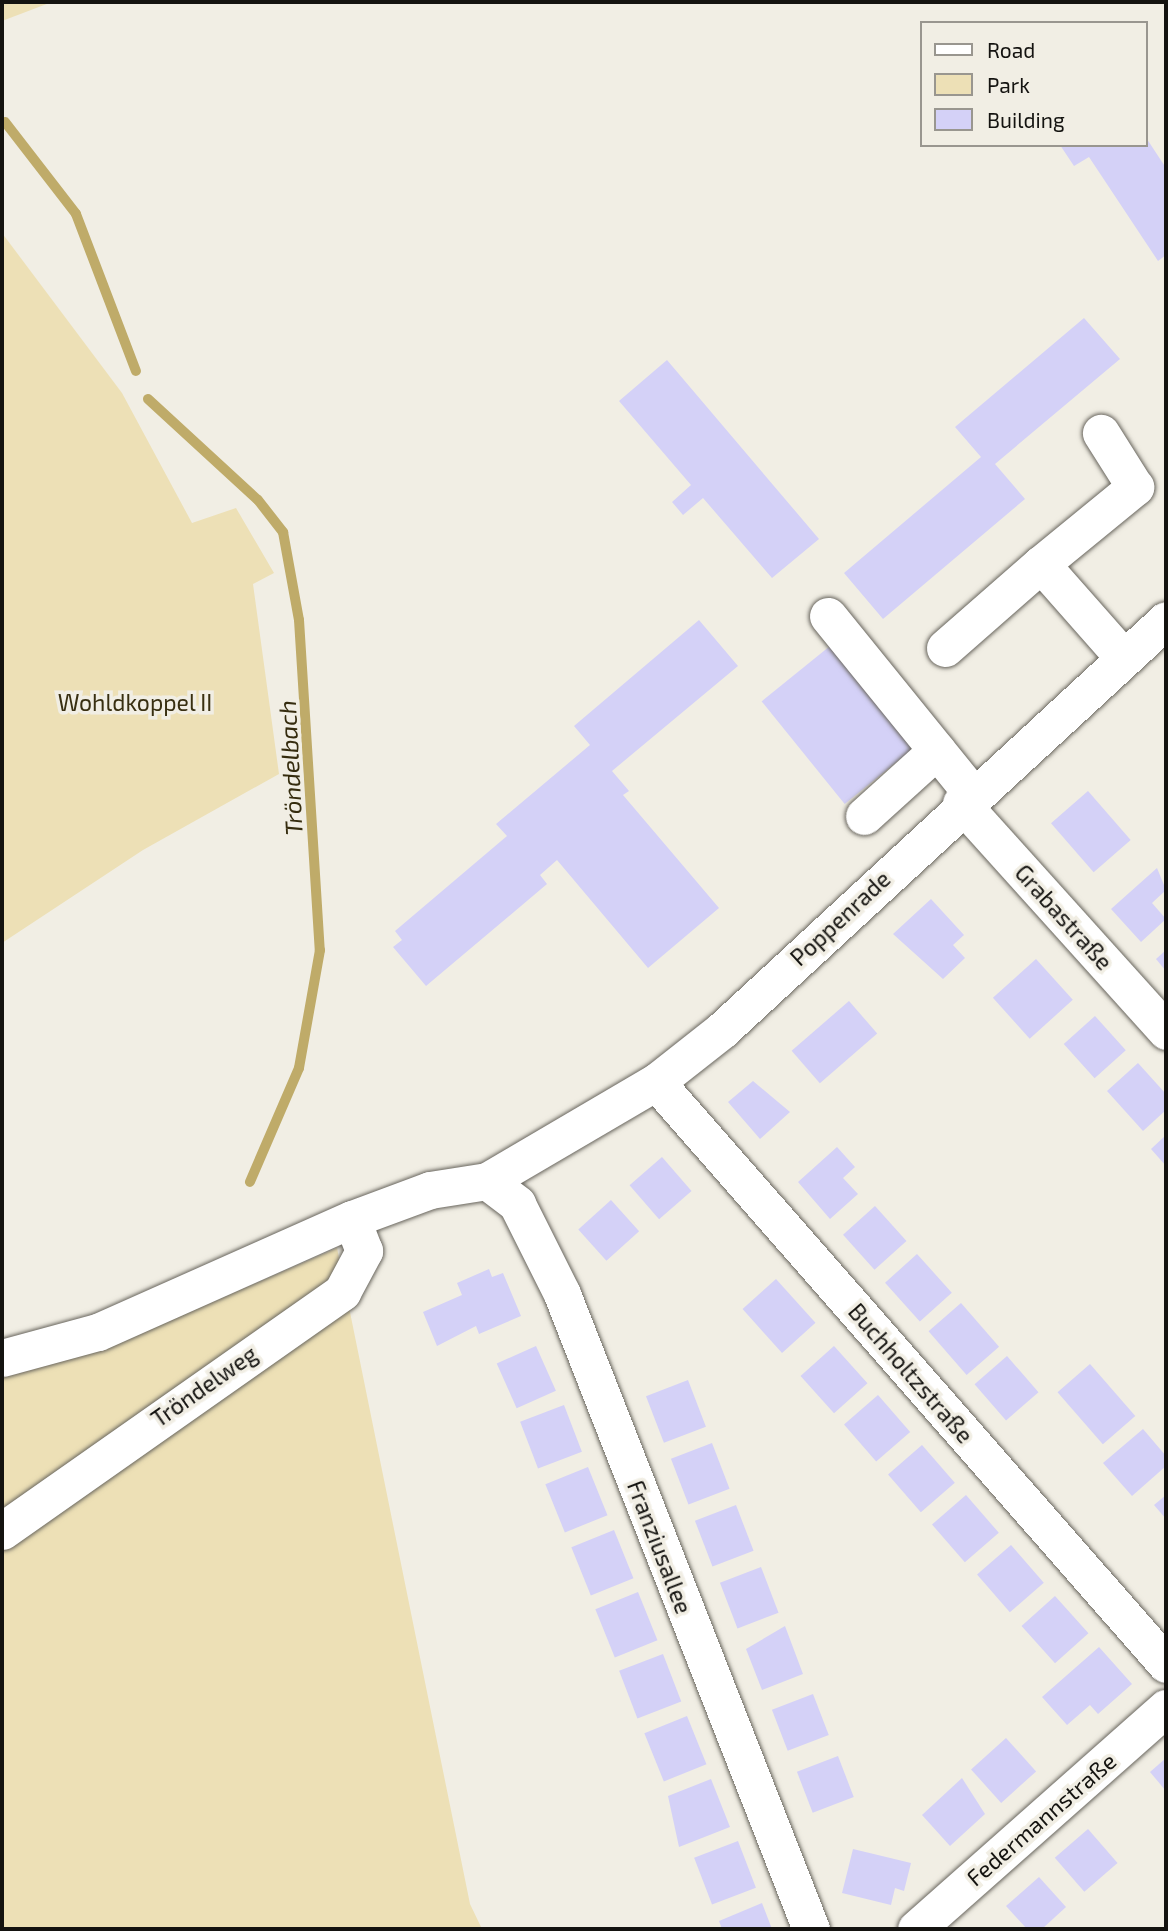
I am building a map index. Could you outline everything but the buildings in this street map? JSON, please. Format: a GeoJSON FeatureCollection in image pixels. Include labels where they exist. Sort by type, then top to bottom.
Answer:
{"type":"FeatureCollection","features":[{"type":"Feature","properties":{"kind":"street"},"geometry":{"type":"LineString","coordinates":[[945,648],[1135,487],[1101,433]]}},
{"type":"Feature","properties":{"kind":"street"},"geometry":{"type":"LineString","coordinates":[[1041,564],[1123,657]]}},
{"type":"Feature","properties":{"kind":"street","name":"Grabastraße"},"geometry":{"type":"LineString","coordinates":[[828,616],[937,750],[940,762],[966,799],[1166,1031]]}},
{"type":"Feature","properties":{"kind":"street","name":"Poppenrade"},"geometry":{"type":"LineString","coordinates":[[487,1181],[656,1082],[722,1030],[966,799],[1166,620]]}},
{"type":"Feature","properties":{"kind":"street"},"geometry":{"type":"LineString","coordinates":[[864,816],[937,750]]}},
{"type":"Feature","properties":{"kind":"street","name":"Buchholtzstraße"},"geometry":{"type":"LineString","coordinates":[[656,1082],[1166,1664]]}},
{"type":"Feature","properties":{"kind":"street"},"geometry":{"type":"LineString","coordinates":[[2,1359],[98,1332],[352,1219],[430,1191],[487,1181]]}},
{"type":"Feature","properties":{"kind":"street","name":"Franziusallee"},"geometry":{"type":"LineString","coordinates":[[487,1181],[517,1204],[562,1294],[811,1929]]}},
{"type":"Feature","properties":{"kind":"street","name":"Tröndelweg"},"geometry":{"type":"LineString","coordinates":[[2,1531],[342,1292],[364,1251],[352,1219]]}},
{"type":"Feature","properties":{"kind":"street","name":"Federmannstraße"},"geometry":{"type":"LineString","coordinates":[[916,1929],[1166,1708]]}},
{"type":"Feature","properties":{"kind":"green space"},"geometry":{"type":"Polygon","coordinates":[[[2,2],[52,2],[2,21],[2,2]]]}},
{"type":"Feature","properties":{"kind":"green space","name":"Wohldkoppel II"},"geometry":{"type":"Polygon","coordinates":[[[2,233],[122,393],[192,523],[236,508],[274,573],[253,584],[279,774],[143,850],[2,943],[2,233]]]}},
{"type":"Feature","properties":{"kind":"green space"},"geometry":{"type":"Polygon","coordinates":[[[337,1248],[470,1904],[482,1929],[2,1929],[2,1378],[104,1349],[337,1248]]]}},
{"type":"Feature","properties":{"kind":"waterway","name":"Tröndelbach"},"geometry":{"type":"LineString","coordinates":[[5,122],[76,214],[136,371]]}},
{"type":"Feature","properties":{"kind":"waterway","name":"Tröndelbach"},"geometry":{"type":"LineString","coordinates":[[148,399],[258,500],[283,532],[299,620],[320,950],[299,1068],[250,1182]]}}]}
